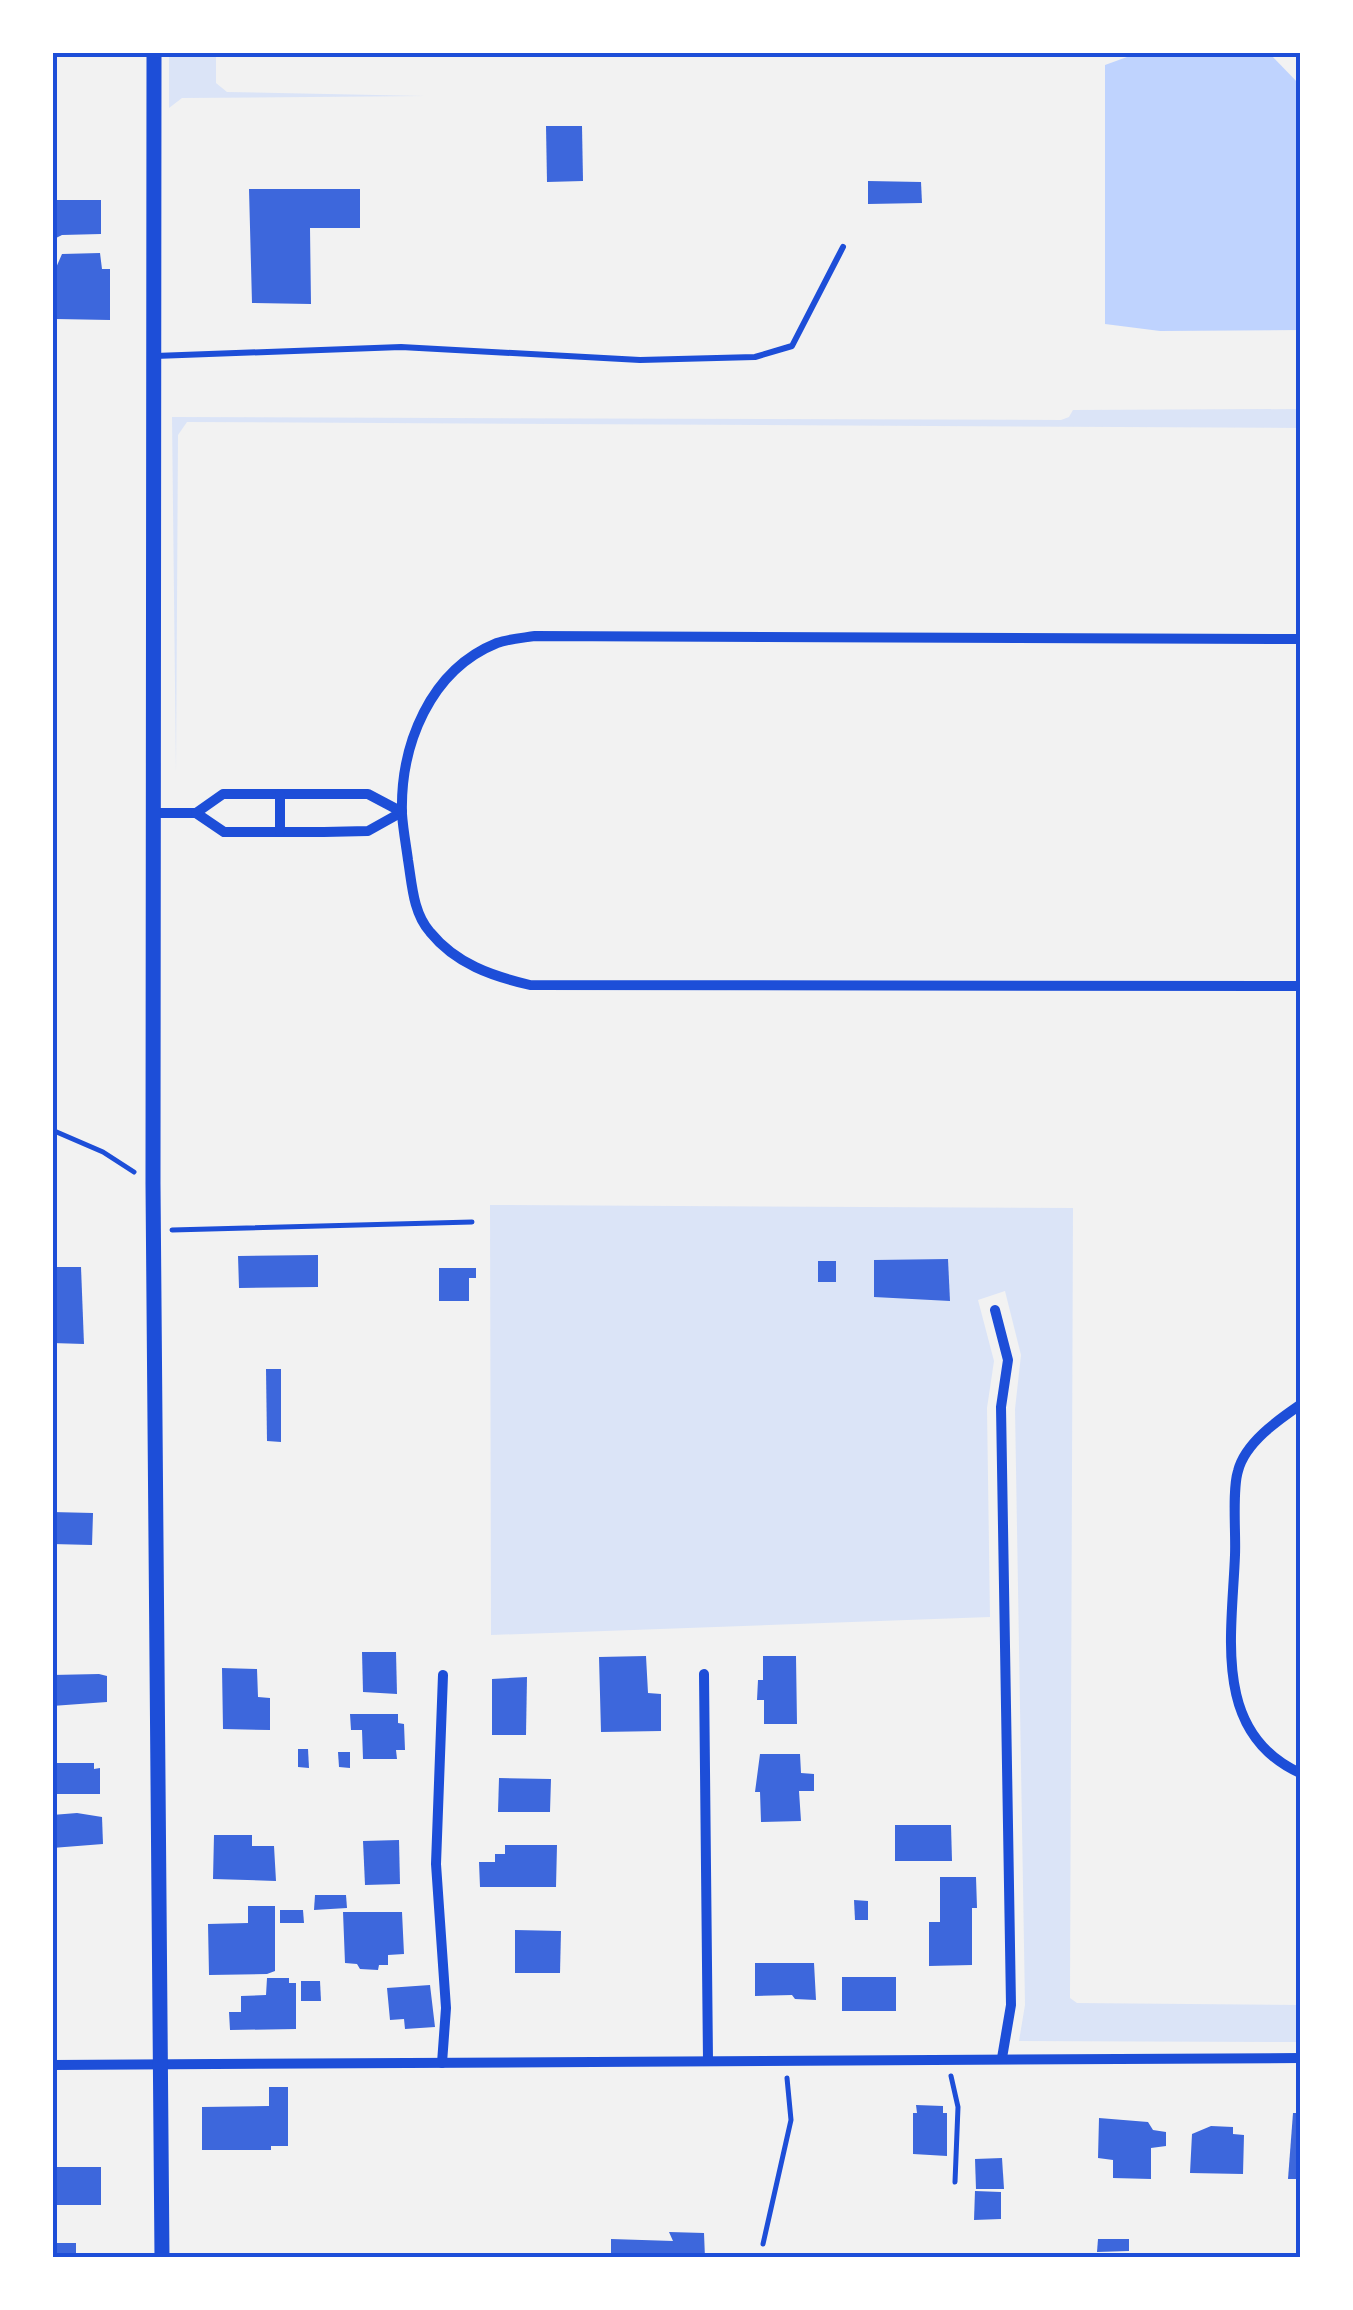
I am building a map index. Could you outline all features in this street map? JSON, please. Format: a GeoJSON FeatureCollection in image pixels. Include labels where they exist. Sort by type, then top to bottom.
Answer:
{"type":"FeatureCollection","features":[{"type":"Feature","properties":{"kind":"street"},"geometry":{"type":"LineString","coordinates":[[154,52],[153,1184],[162,2258]]}},
{"type":"Feature","properties":{"kind":"street"},"geometry":{"type":"LineString","coordinates":[[1300,639],[534,636],[499,642],[464,661],[432,692],[410,747],[402,812],[414,898],[428,930],[455,956],[491,976],[530,984],[1300,986]]}},
{"type":"Feature","properties":{"kind":"street"},"geometry":{"type":"LineString","coordinates":[[196,813],[223,794],[368,794],[402,812]]}},
{"type":"Feature","properties":{"kind":"street"},"geometry":{"type":"LineString","coordinates":[[280,794],[280,832]]}},
{"type":"Feature","properties":{"kind":"street"},"geometry":{"type":"LineString","coordinates":[[154,813],[196,813],[224,832],[368,832],[402,812]]}},
{"type":"Feature","properties":{"kind":"street"},"geometry":{"type":"LineString","coordinates":[[995,1310],[1008,1360],[1001,1407],[1011,2005],[1002,2058]]}},
{"type":"Feature","properties":{"kind":"street"},"geometry":{"type":"LineString","coordinates":[[1300,1405],[1266,1429],[1238,1469],[1231,1678],[1246,1725],[1277,1762],[1300,1773]]}},
{"type":"Feature","properties":{"kind":"street"},"geometry":{"type":"LineString","coordinates":[[704,1674],[708,2061]]}},
{"type":"Feature","properties":{"kind":"street"},"geometry":{"type":"LineString","coordinates":[[442,1675],[436,1864],[446,2008],[442,2063]]}},
{"type":"Feature","properties":{"kind":"street"},"geometry":{"type":"LineString","coordinates":[[52,2065],[1300,2058]]}},
{"type":"Feature","properties":{"kind":"lane"},"geometry":{"type":"LineString","coordinates":[[154,356],[401,347],[640,360],[755,357],[792,346],[843,247]]}},
{"type":"Feature","properties":{"kind":"path"},"geometry":{"type":"LineString","coordinates":[[52,1130],[103,1152],[153,1184]]}},
{"type":"Feature","properties":{"kind":"path"},"geometry":{"type":"LineString","coordinates":[[154,1231],[472,1222]]}},
{"type":"Feature","properties":{"kind":"path"},"geometry":{"type":"LineString","coordinates":[[947,2058],[958,2107],[955,2182]]}},
{"type":"Feature","properties":{"kind":"path"},"geometry":{"type":"LineString","coordinates":[[764,2244],[790,2120],[786,2060]]}},
{"type":"Feature","properties":{"kind":"shaded area"},"geometry":{"type":"Polygon","coordinates":[[[169,52],[216,53],[216,83],[227,92],[425,96],[182,98],[169,108],[169,52]]]}},
{"type":"Feature","properties":{"kind":"shaded area"},"geometry":{"type":"Polygon","coordinates":[[[1300,409],[1300,428],[187,422],[178,435],[176,773],[172,417],[1061,420],[1073,410],[1300,409]]]}},
{"type":"Feature","properties":{"kind":"shaded area"},"geometry":{"type":"Polygon","coordinates":[[[490,1205],[1073,1208],[1070,1998],[1077,2003],[1300,2005],[1300,2042],[1019,2041],[1025,2005],[1015,1409],[1021,1355],[1005,1291],[978,1300],[994,1361],[987,1408],[990,1617],[491,1635],[490,1205]]]}},
{"type":"Feature","properties":{"kind":"water"},"geometry":{"type":"Polygon","coordinates":[[[1138,53],[1269,53],[1300,85],[1300,330],[1160,331],[1105,324],[1105,65],[1138,53]]]}},
{"type":"Feature","properties":{"kind":"building"},"geometry":{"type":"Polygon","coordinates":[[[546,126],[582,126],[583,181],[547,182],[546,126]]]}},
{"type":"Feature","properties":{"kind":"building"},"geometry":{"type":"Polygon","coordinates":[[[868,181],[921,182],[922,203],[868,204],[868,181]]]}},
{"type":"Feature","properties":{"kind":"building"},"geometry":{"type":"Polygon","coordinates":[[[249,189],[360,189],[360,228],[310,228],[311,304],[252,303],[249,189]]]}},
{"type":"Feature","properties":{"kind":"building"},"geometry":{"type":"Polygon","coordinates":[[[52,200],[101,200],[101,234],[62,235],[52,240],[52,200]]]}},
{"type":"Feature","properties":{"kind":"building"},"geometry":{"type":"Polygon","coordinates":[[[100,253],[102,269],[110,269],[110,320],[56,319],[55,270],[62,254],[100,253]]]}},
{"type":"Feature","properties":{"kind":"building"},"geometry":{"type":"Polygon","coordinates":[[[318,1255],[318,1287],[239,1288],[238,1256],[318,1255]]]}},
{"type":"Feature","properties":{"kind":"building"},"geometry":{"type":"Polygon","coordinates":[[[948,1259],[950,1301],[874,1297],[874,1260],[948,1259]]]}},
{"type":"Feature","properties":{"kind":"building"},"geometry":{"type":"Polygon","coordinates":[[[818,1261],[836,1261],[836,1282],[818,1282],[818,1261]]]}},
{"type":"Feature","properties":{"kind":"building"},"geometry":{"type":"Polygon","coordinates":[[[52,1267],[81,1267],[84,1344],[52,1343],[52,1267]]]}},
{"type":"Feature","properties":{"kind":"building"},"geometry":{"type":"Polygon","coordinates":[[[439,1268],[476,1268],[476,1278],[469,1278],[469,1301],[439,1301],[439,1268]]]}},
{"type":"Feature","properties":{"kind":"building"},"geometry":{"type":"Polygon","coordinates":[[[266,1369],[281,1369],[281,1442],[267,1441],[266,1369]]]}},
{"type":"Feature","properties":{"kind":"building"},"geometry":{"type":"Polygon","coordinates":[[[52,1512],[93,1513],[92,1545],[52,1544],[52,1512]]]}},
{"type":"Feature","properties":{"kind":"building"},"geometry":{"type":"Polygon","coordinates":[[[362,1652],[396,1652],[397,1694],[363,1692],[362,1652]]]}},
{"type":"Feature","properties":{"kind":"building"},"geometry":{"type":"Polygon","coordinates":[[[646,1656],[648,1693],[661,1694],[661,1731],[601,1732],[599,1657],[646,1656]]]}},
{"type":"Feature","properties":{"kind":"building"},"geometry":{"type":"Polygon","coordinates":[[[763,1656],[796,1656],[797,1724],[764,1724],[764,1700],[757,1700],[758,1680],[763,1680],[763,1656]]]}},
{"type":"Feature","properties":{"kind":"building"},"geometry":{"type":"Polygon","coordinates":[[[222,1668],[257,1669],[258,1697],[270,1698],[270,1730],[223,1729],[222,1668]]]}},
{"type":"Feature","properties":{"kind":"building"},"geometry":{"type":"Polygon","coordinates":[[[52,1675],[107,1676],[107,1702],[52,1706],[52,1675]]]}},
{"type":"Feature","properties":{"kind":"building"},"geometry":{"type":"Polygon","coordinates":[[[527,1677],[526,1735],[492,1735],[492,1679],[527,1677]]]}},
{"type":"Feature","properties":{"kind":"building"},"geometry":{"type":"Polygon","coordinates":[[[350,1714],[398,1714],[398,1723],[404,1724],[405,1750],[396,1750],[397,1759],[363,1759],[362,1730],[351,1730],[350,1714]]]}},
{"type":"Feature","properties":{"kind":"building"},"geometry":{"type":"Polygon","coordinates":[[[298,1749],[308,1749],[309,1768],[298,1767],[298,1749]]]}},
{"type":"Feature","properties":{"kind":"building"},"geometry":{"type":"Polygon","coordinates":[[[338,1752],[350,1752],[350,1768],[339,1767],[338,1752]]]}},
{"type":"Feature","properties":{"kind":"building"},"geometry":{"type":"Polygon","coordinates":[[[760,1754],[800,1754],[801,1773],[814,1774],[814,1791],[799,1791],[801,1821],[761,1822],[760,1792],[755,1792],[760,1754]]]}},
{"type":"Feature","properties":{"kind":"building"},"geometry":{"type":"Polygon","coordinates":[[[52,1763],[94,1763],[94,1769],[100,1768],[100,1794],[53,1794],[52,1763]]]}},
{"type":"Feature","properties":{"kind":"building"},"geometry":{"type":"Polygon","coordinates":[[[499,1778],[551,1779],[550,1812],[498,1812],[499,1778]]]}},
{"type":"Feature","properties":{"kind":"building"},"geometry":{"type":"Polygon","coordinates":[[[52,1815],[102,1817],[103,1844],[52,1848],[52,1815]]]}},
{"type":"Feature","properties":{"kind":"building"},"geometry":{"type":"Polygon","coordinates":[[[895,1825],[951,1825],[952,1861],[895,1861],[895,1825]]]}},
{"type":"Feature","properties":{"kind":"building"},"geometry":{"type":"Polygon","coordinates":[[[214,1835],[252,1835],[252,1846],[274,1846],[276,1881],[213,1879],[214,1835]]]}},
{"type":"Feature","properties":{"kind":"building"},"geometry":{"type":"Polygon","coordinates":[[[399,1840],[400,1884],[365,1885],[363,1841],[399,1840]]]}},
{"type":"Feature","properties":{"kind":"building"},"geometry":{"type":"Polygon","coordinates":[[[505,1845],[557,1845],[556,1887],[480,1887],[479,1862],[495,1862],[495,1854],[505,1854],[505,1845]]]}},
{"type":"Feature","properties":{"kind":"building"},"geometry":{"type":"Polygon","coordinates":[[[940,1877],[976,1877],[972,1965],[929,1966],[929,1922],[940,1922],[940,1877]]]}},
{"type":"Feature","properties":{"kind":"building"},"geometry":{"type":"Polygon","coordinates":[[[315,1895],[346,1895],[347,1908],[314,1910],[315,1895]]]}},
{"type":"Feature","properties":{"kind":"building"},"geometry":{"type":"Polygon","coordinates":[[[854,1900],[868,1901],[868,1920],[855,1920],[854,1900]]]}},
{"type":"Feature","properties":{"kind":"building"},"geometry":{"type":"Polygon","coordinates":[[[248,1906],[275,1906],[275,1971],[209,1975],[208,1924],[248,1923],[248,1906]]]}},
{"type":"Feature","properties":{"kind":"building"},"geometry":{"type":"Polygon","coordinates":[[[280,1910],[303,1910],[304,1923],[280,1923],[280,1910]]]}},
{"type":"Feature","properties":{"kind":"building"},"geometry":{"type":"Polygon","coordinates":[[[343,1912],[402,1912],[404,1954],[388,1955],[388,1965],[379,1965],[378,1970],[345,1963],[343,1912]]]}},
{"type":"Feature","properties":{"kind":"building"},"geometry":{"type":"Polygon","coordinates":[[[515,1930],[561,1931],[560,1973],[515,1973],[515,1930]]]}},
{"type":"Feature","properties":{"kind":"building"},"geometry":{"type":"Polygon","coordinates":[[[755,1963],[814,1963],[816,2000],[795,1999],[792,1995],[755,1996],[755,1963]]]}},
{"type":"Feature","properties":{"kind":"building"},"geometry":{"type":"Polygon","coordinates":[[[842,1977],[896,1977],[896,2011],[842,2011],[842,1977]]]}},
{"type":"Feature","properties":{"kind":"building"},"geometry":{"type":"Polygon","coordinates":[[[267,1978],[289,1978],[289,1983],[296,1983],[296,2029],[230,2030],[229,2012],[241,2012],[241,1996],[266,1995],[267,1978]]]}},
{"type":"Feature","properties":{"kind":"building"},"geometry":{"type":"Polygon","coordinates":[[[301,1981],[320,1981],[321,2001],[301,2001],[301,1981]]]}},
{"type":"Feature","properties":{"kind":"building"},"geometry":{"type":"Polygon","coordinates":[[[430,1985],[435,2027],[405,2029],[404,2019],[390,2020],[387,1988],[430,1985]]]}},
{"type":"Feature","properties":{"kind":"building"},"geometry":{"type":"Polygon","coordinates":[[[269,2087],[288,2087],[288,2146],[271,2146],[271,2150],[202,2150],[202,2107],[269,2106],[269,2087]]]}},
{"type":"Feature","properties":{"kind":"building"},"geometry":{"type":"Polygon","coordinates":[[[916,2105],[943,2106],[943,2113],[947,2113],[947,2156],[913,2154],[916,2105]]]}},
{"type":"Feature","properties":{"kind":"building"},"geometry":{"type":"Polygon","coordinates":[[[1293,2113],[1300,2113],[1300,2179],[1288,2179],[1293,2113]]]}},
{"type":"Feature","properties":{"kind":"building"},"geometry":{"type":"Polygon","coordinates":[[[1099,2118],[1148,2122],[1153,2130],[1166,2132],[1166,2146],[1151,2148],[1151,2179],[1113,2178],[1113,2160],[1098,2158],[1099,2118]]]}},
{"type":"Feature","properties":{"kind":"building"},"geometry":{"type":"Polygon","coordinates":[[[1211,2126],[1233,2127],[1233,2134],[1244,2135],[1243,2174],[1190,2173],[1192,2134],[1211,2126]]]}},
{"type":"Feature","properties":{"kind":"building"},"geometry":{"type":"Polygon","coordinates":[[[1002,2158],[1004,2189],[976,2189],[975,2159],[1002,2158]]]}},
{"type":"Feature","properties":{"kind":"building"},"geometry":{"type":"Polygon","coordinates":[[[52,2167],[101,2167],[101,2205],[52,2205],[52,2167]]]}},
{"type":"Feature","properties":{"kind":"building"},"geometry":{"type":"Polygon","coordinates":[[[975,2191],[1001,2192],[1001,2219],[974,2220],[975,2191]]]}},
{"type":"Feature","properties":{"kind":"building"},"geometry":{"type":"Polygon","coordinates":[[[669,2232],[704,2233],[705,2258],[611,2258],[611,2239],[673,2241],[669,2232]]]}},
{"type":"Feature","properties":{"kind":"building"},"geometry":{"type":"Polygon","coordinates":[[[1098,2239],[1129,2239],[1129,2251],[1097,2252],[1098,2239]]]}},
{"type":"Feature","properties":{"kind":"building"},"geometry":{"type":"Polygon","coordinates":[[[52,2243],[76,2243],[76,2258],[52,2258],[52,2243]]]}}]}
